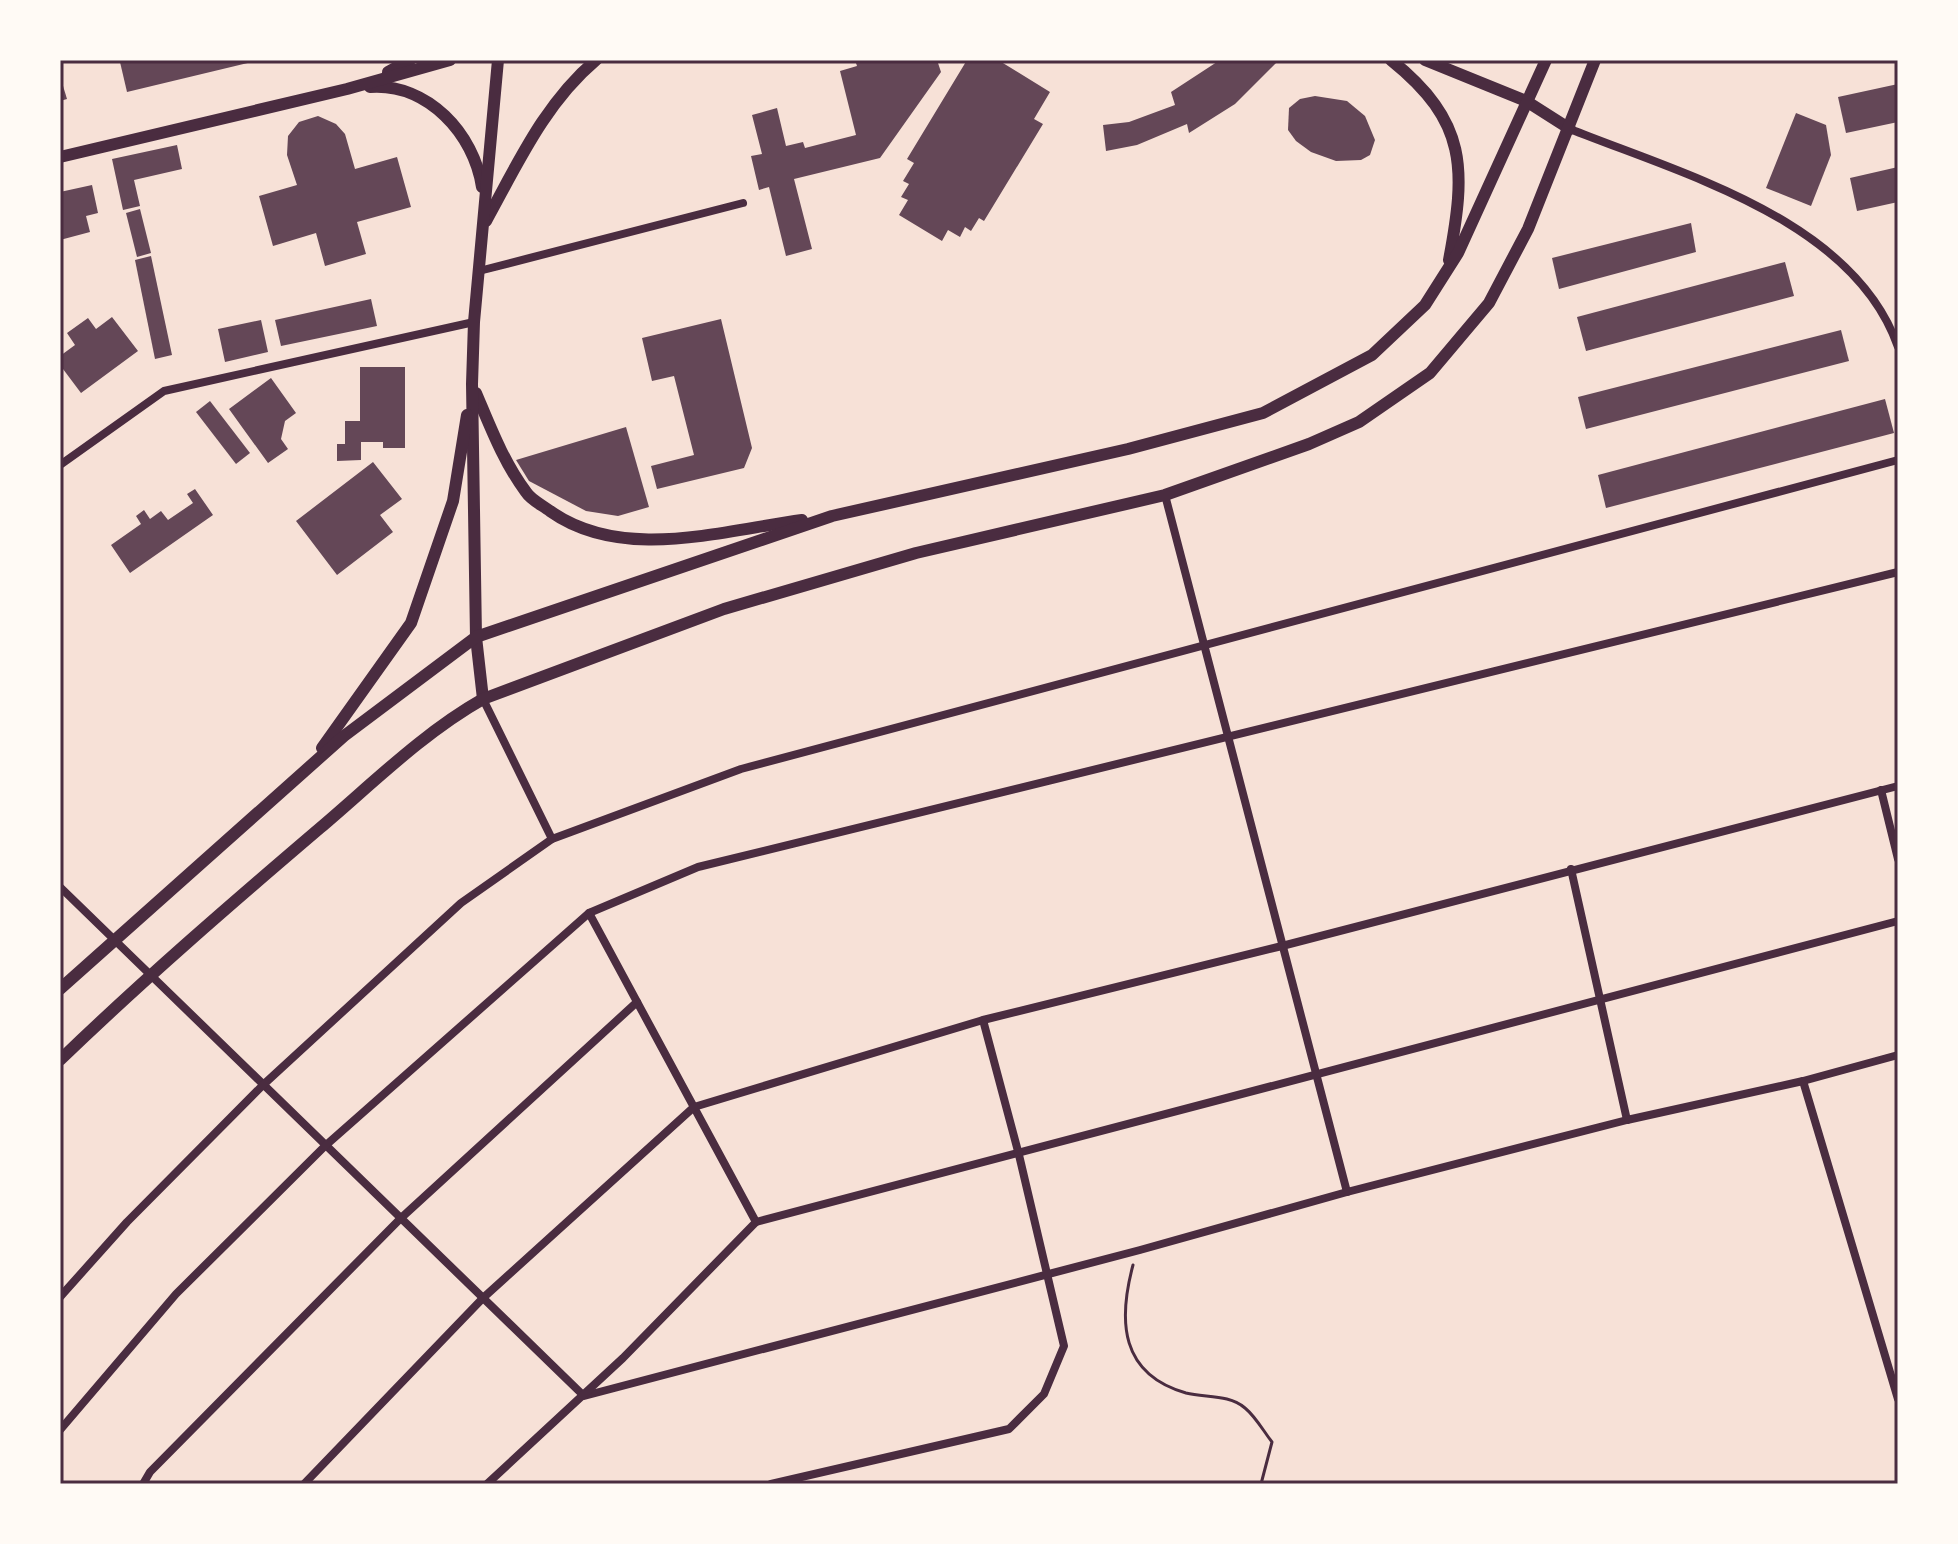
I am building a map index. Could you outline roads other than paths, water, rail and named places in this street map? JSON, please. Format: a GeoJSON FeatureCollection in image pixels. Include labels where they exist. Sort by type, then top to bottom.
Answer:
{"type":"FeatureCollection","features":[{"type":"Feature","properties":{"kind":"street"},"geometry":{"type":"LineString","coordinates":[[347,89],[410,60]]}},
{"type":"Feature","properties":{"kind":"street"},"geometry":{"type":"LineString","coordinates":[[60,157],[347,89],[450,60]]}},
{"type":"Feature","properties":{"kind":"street"},"geometry":{"type":"LineString","coordinates":[[498,60],[474,322],[476,637],[483,699],[552,839]]}},
{"type":"Feature","properties":{"kind":"street"},"geometry":{"type":"LineString","coordinates":[[483,228],[535,131],[570,82],[596,60]]}},
{"type":"Feature","properties":{"kind":"street"},"geometry":{"type":"LineString","coordinates":[[1391,60],[1412,77],[1440,111],[1453,137],[1461,198],[1447,269]]}},
{"type":"Feature","properties":{"kind":"street"},"geometry":{"type":"LineString","coordinates":[[1425,60],[1526,101],[1570,129],[1741,198],[1803,233],[1840,261],[1870,293],[1898,347]]}},
{"type":"Feature","properties":{"kind":"street"},"geometry":{"type":"LineString","coordinates":[[472,384],[496,439],[527,494],[565,521],[606,537],[659,540],[832,516],[1128,449],[1263,413],[1372,355],[1425,305],[1447,269],[1546,60]]}},
{"type":"Feature","properties":{"kind":"street"},"geometry":{"type":"LineString","coordinates":[[60,1060],[148,975],[448,719],[483,699],[724,609],[916,553],[1165,495],[1309,444],[1359,422],[1430,373],[1489,303],[1528,229],[1595,60]]}},
{"type":"Feature","properties":{"kind":"street"},"geometry":{"type":"LineString","coordinates":[[347,89],[376,86],[397,90],[438,109],[455,125],[471,145],[477,162],[482,185],[483,228]]}},
{"type":"Feature","properties":{"kind":"street"},"geometry":{"type":"LineString","coordinates":[[479,271],[743,203]]}},
{"type":"Feature","properties":{"kind":"street"},"geometry":{"type":"LineString","coordinates":[[60,465],[164,391],[474,322]]}},
{"type":"Feature","properties":{"kind":"street"},"geometry":{"type":"LineString","coordinates":[[311,765],[411,623],[453,501],[472,384]]}},
{"type":"Feature","properties":{"kind":"street"},"geometry":{"type":"LineString","coordinates":[[60,1297],[127,1222],[263,1085],[461,903],[552,839],[741,769],[1898,460]]}},
{"type":"Feature","properties":{"kind":"street"},"geometry":{"type":"LineString","coordinates":[[1165,495],[1347,1192]]}},
{"type":"Feature","properties":{"kind":"street"},"geometry":{"type":"LineString","coordinates":[[60,989],[112,939],[311,765],[392,697],[476,637],[832,516]]}},
{"type":"Feature","properties":{"kind":"street"},"geometry":{"type":"LineString","coordinates":[[60,1430],[176,1294],[325,1146],[589,913],[698,867],[1898,572]]}},
{"type":"Feature","properties":{"kind":"street"},"geometry":{"type":"LineString","coordinates":[[304,1484],[483,1298],[694,1107],[983,1020],[1898,786]]}},
{"type":"Feature","properties":{"kind":"street"},"geometry":{"type":"LineString","coordinates":[[1881,790],[1898,859]]}},
{"type":"Feature","properties":{"kind":"street"},"geometry":{"type":"LineString","coordinates":[[1571,869],[1627,1120]]}},
{"type":"Feature","properties":{"kind":"street"},"geometry":{"type":"LineString","coordinates":[[60,887],[584,1396]]}},
{"type":"Feature","properties":{"kind":"street"},"geometry":{"type":"LineString","coordinates":[[589,913],[756,1222]]}},
{"type":"Feature","properties":{"kind":"street"},"geometry":{"type":"LineString","coordinates":[[487,1484],[584,1396],[756,1222],[1019,1155],[1600,997],[1898,921]]}},
{"type":"Feature","properties":{"kind":"street"},"geometry":{"type":"LineString","coordinates":[[143,1484],[150,1472],[400,1219],[637,1002]]}},
{"type":"Feature","properties":{"kind":"street"},"geometry":{"type":"LineString","coordinates":[[771,1484],[1009,1429],[1044,1394],[1064,1346],[1049,1273],[983,1020]]}},
{"type":"Feature","properties":{"kind":"street"},"geometry":{"type":"LineString","coordinates":[[584,1396],[1140,1250],[1347,1192],[1898,1055]]}},
{"type":"Feature","properties":{"kind":"street"},"geometry":{"type":"LineString","coordinates":[[1803,1081],[1898,1399]]}}]}
